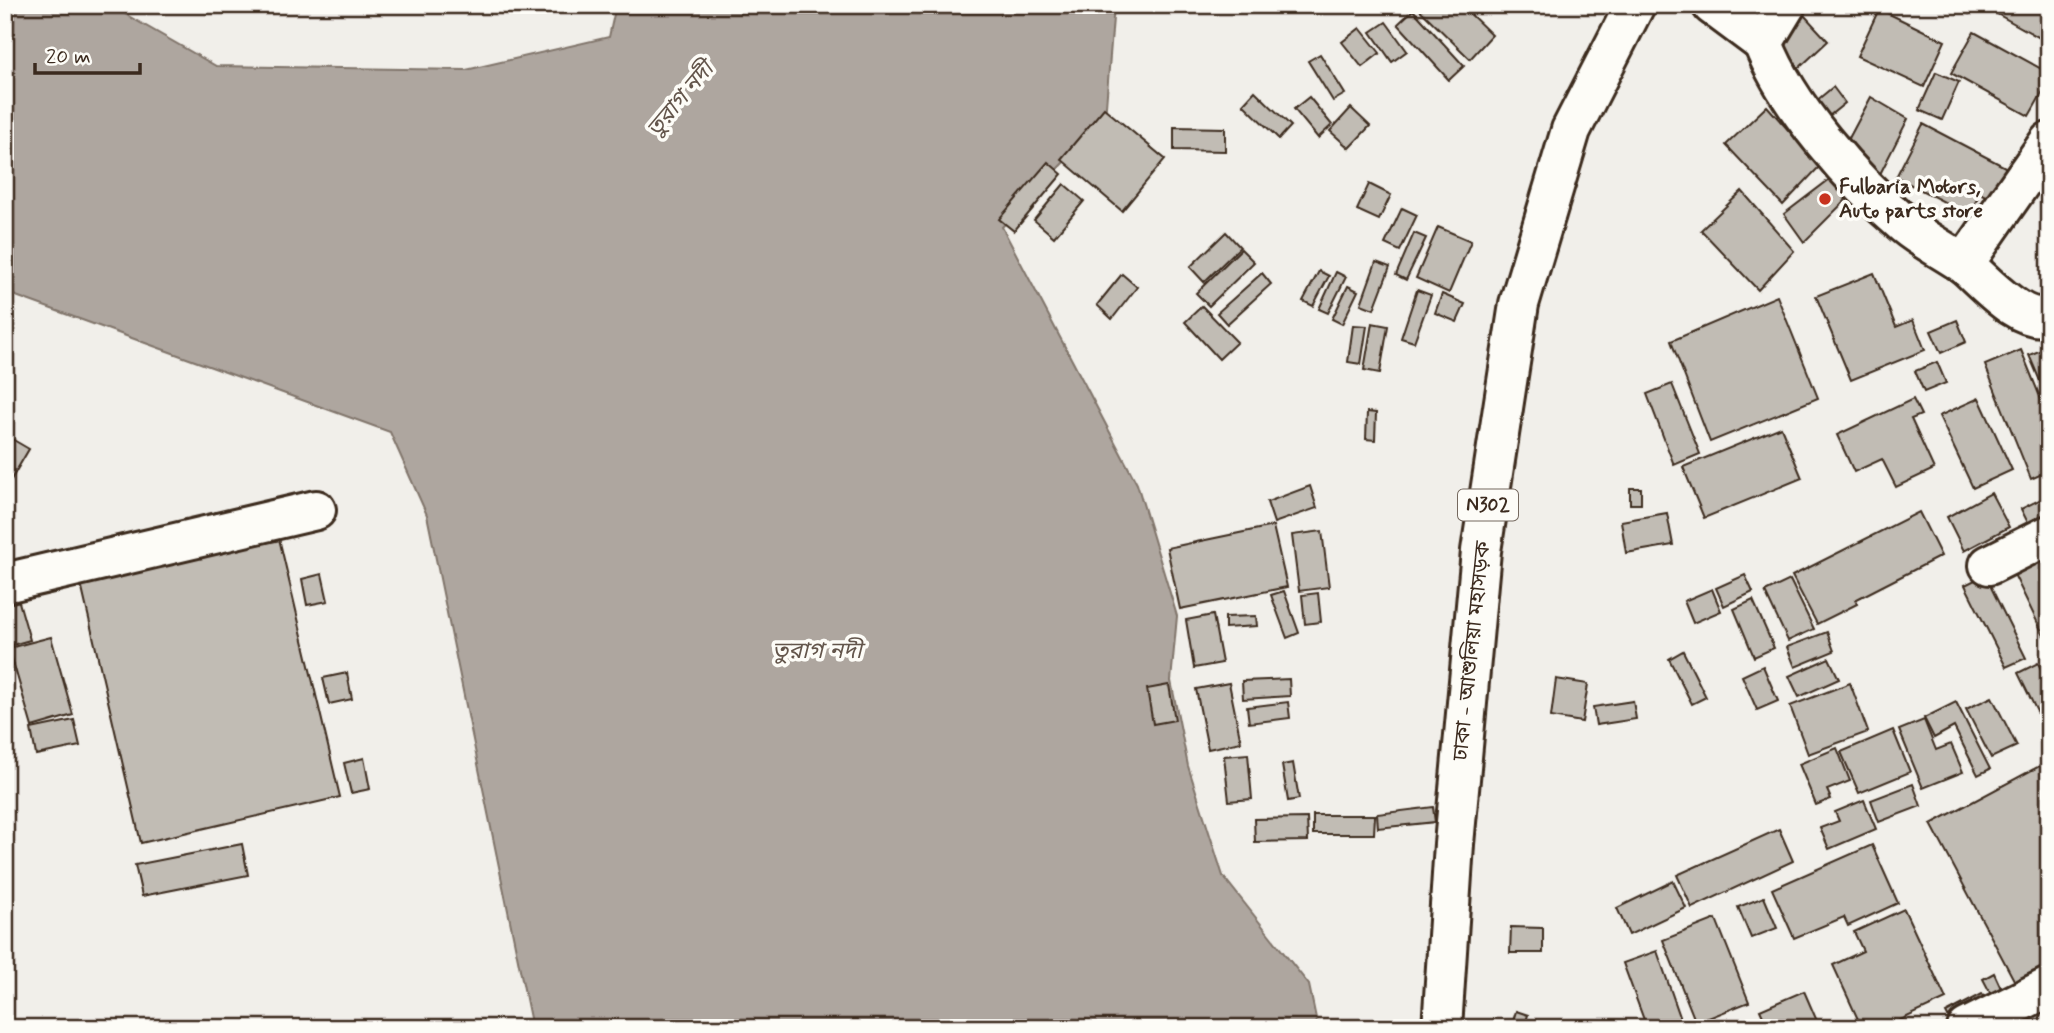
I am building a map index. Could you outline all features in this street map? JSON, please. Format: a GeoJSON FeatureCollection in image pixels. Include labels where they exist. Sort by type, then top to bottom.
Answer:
{"type":"FeatureCollection","features":[{"type":"Feature","properties":{"kind":"main road","name":"ঢাকা - আশুলিয়া মহাসড়ক"},"geometry":{"type":"LineString","coordinates":[[1442,1028],[1454,844],[1481,551],[1519,304],[1570,130],[1635,5]]}},
{"type":"Feature","properties":{"kind":"main road"},"geometry":{"type":"LineString","coordinates":[[1712,5],[1763,43],[1772,65],[1838,160],[1906,226],[1964,264],[2020,313],[2041,318],[2049,315]]}},
{"type":"Feature","properties":{"kind":"main road"},"geometry":{"type":"LineString","coordinates":[[1763,43],[1786,5]]}},
{"type":"Feature","properties":{"kind":"main road"},"geometry":{"type":"LineString","coordinates":[[1964,264],[2049,142]]}},
{"type":"Feature","properties":{"kind":"main road"},"geometry":{"type":"LineString","coordinates":[[5,583],[316,510]]}},
{"type":"Feature","properties":{"kind":"main road"},"geometry":{"type":"LineString","coordinates":[[1989,565],[2049,535]]}},
{"type":"Feature","properties":{"kind":"main road"},"geometry":{"type":"LineString","coordinates":[[1967,1028],[2049,987]]}},
{"type":"Feature","properties":{"kind":"water","name":"তুরাগ নদী"},"geometry":{"type":"Polygon","coordinates":[[[5,5],[109,5],[216,66],[466,70],[609,37],[616,5],[1114,5],[1105,119],[1002,227],[1137,484],[1177,616],[1171,681],[1188,766],[1223,876],[1309,985],[1318,1028],[532,1028],[427,515],[390,432],[5,292],[5,5]]]}},
{"type":"Feature","properties":{"kind":"building"},"geometry":{"type":"Polygon","coordinates":[[[1415,5],[1461,5],[1492,35],[1470,59],[1415,5]]]}},
{"type":"Feature","properties":{"kind":"building"},"geometry":{"type":"Polygon","coordinates":[[[1951,5],[1973,5],[1969,14],[1951,5]]]}},
{"type":"Feature","properties":{"kind":"building"},"geometry":{"type":"Polygon","coordinates":[[[1993,5],[2049,5],[2049,43],[1990,10],[1993,5]]]}},
{"type":"Feature","properties":{"kind":"building"},"geometry":{"type":"Polygon","coordinates":[[[1879,9],[1945,41],[1924,87],[1857,56],[1879,9]]]}},
{"type":"Feature","properties":{"kind":"building"},"geometry":{"type":"Polygon","coordinates":[[[1413,10],[1464,66],[1449,80],[1398,24],[1413,10]]]}},
{"type":"Feature","properties":{"kind":"building"},"geometry":{"type":"Polygon","coordinates":[[[1804,15],[1828,41],[1798,69],[1773,43],[1804,15]]]}},
{"type":"Feature","properties":{"kind":"building"},"geometry":{"type":"Polygon","coordinates":[[[1386,22],[1407,51],[1392,62],[1371,32],[1386,22]]]}},
{"type":"Feature","properties":{"kind":"building"},"geometry":{"type":"Polygon","coordinates":[[[1360,28],[1380,53],[1362,67],[1342,42],[1360,28]]]}},
{"type":"Feature","properties":{"kind":"building"},"geometry":{"type":"Polygon","coordinates":[[[1974,32],[2049,73],[2049,81],[2029,116],[1951,73],[1974,32]]]}},
{"type":"Feature","properties":{"kind":"building"},"geometry":{"type":"Polygon","coordinates":[[[1320,54],[1345,94],[1333,101],[1308,61],[1320,54]]]}},
{"type":"Feature","properties":{"kind":"building"},"geometry":{"type":"Polygon","coordinates":[[[1936,72],[1959,82],[1942,120],[1919,110],[1936,72]]]}},
{"type":"Feature","properties":{"kind":"building"},"geometry":{"type":"Polygon","coordinates":[[[1833,87],[1845,103],[1829,116],[1816,101],[1833,87]]]}},
{"type":"Feature","properties":{"kind":"building"},"geometry":{"type":"Polygon","coordinates":[[[1255,91],[1291,126],[1279,139],[1243,104],[1255,91]]]}},
{"type":"Feature","properties":{"kind":"building"},"geometry":{"type":"Polygon","coordinates":[[[1309,97],[1332,125],[1318,138],[1294,109],[1309,97]]]}},
{"type":"Feature","properties":{"kind":"building"},"geometry":{"type":"Polygon","coordinates":[[[1871,97],[1908,119],[1877,180],[1839,157],[1871,97]]]}},
{"type":"Feature","properties":{"kind":"building"},"geometry":{"type":"Polygon","coordinates":[[[1767,106],[1820,166],[1783,205],[1726,145],[1767,106]]]}},
{"type":"Feature","properties":{"kind":"building"},"geometry":{"type":"Polygon","coordinates":[[[1104,108],[1165,159],[1122,211],[1061,159],[1104,108]]]}},
{"type":"Feature","properties":{"kind":"building"},"geometry":{"type":"Polygon","coordinates":[[[1351,108],[1370,126],[1349,148],[1330,131],[1351,108]]]}},
{"type":"Feature","properties":{"kind":"building"},"geometry":{"type":"Polygon","coordinates":[[[1923,124],[2007,168],[1991,199],[1980,193],[1969,215],[1896,177],[1923,124]]]}},
{"type":"Feature","properties":{"kind":"building"},"geometry":{"type":"Polygon","coordinates":[[[1174,127],[1225,128],[1225,151],[1174,150],[1174,127]]]}},
{"type":"Feature","properties":{"kind":"building"},"geometry":{"type":"Polygon","coordinates":[[[1048,162],[1062,174],[1014,231],[999,219],[1048,162]]]}},
{"type":"Feature","properties":{"kind":"building"},"geometry":{"type":"Polygon","coordinates":[[[1830,179],[1846,200],[1804,242],[1784,214],[1830,179]]]}},
{"type":"Feature","properties":{"kind":"building"},"geometry":{"type":"Polygon","coordinates":[[[1064,184],[1084,201],[1054,237],[1034,220],[1064,184]]]}},
{"type":"Feature","properties":{"kind":"building"},"geometry":{"type":"Polygon","coordinates":[[[1369,184],[1391,195],[1379,220],[1357,210],[1369,184]]]}},
{"type":"Feature","properties":{"kind":"building"},"geometry":{"type":"Polygon","coordinates":[[[1742,191],[1794,251],[1758,290],[1701,230],[1742,191]]]}},
{"type":"Feature","properties":{"kind":"building"},"geometry":{"type":"Polygon","coordinates":[[[1402,208],[1417,215],[1400,251],[1385,244],[1402,208]]]}},
{"type":"Feature","properties":{"kind":"building"},"geometry":{"type":"Polygon","coordinates":[[[1438,227],[1471,241],[1449,293],[1416,278],[1438,227]]]}},
{"type":"Feature","properties":{"kind":"building"},"geometry":{"type":"Polygon","coordinates":[[[1226,232],[1240,247],[1204,282],[1190,267],[1226,232]]]}},
{"type":"Feature","properties":{"kind":"building"},"geometry":{"type":"Polygon","coordinates":[[[1414,233],[1426,238],[1406,280],[1396,275],[1414,233]]]}},
{"type":"Feature","properties":{"kind":"building"},"geometry":{"type":"Polygon","coordinates":[[[1241,249],[1254,262],[1209,306],[1196,293],[1241,249]]]}},
{"type":"Feature","properties":{"kind":"building"},"geometry":{"type":"Polygon","coordinates":[[[1376,262],[1390,267],[1374,309],[1361,304],[1376,262]]]}},
{"type":"Feature","properties":{"kind":"building"},"geometry":{"type":"Polygon","coordinates":[[[1319,271],[1329,276],[1313,306],[1303,301],[1319,271]]]}},
{"type":"Feature","properties":{"kind":"building"},"geometry":{"type":"Polygon","coordinates":[[[1336,272],[1346,277],[1328,313],[1319,309],[1336,272]]]}},
{"type":"Feature","properties":{"kind":"building"},"geometry":{"type":"Polygon","coordinates":[[[1262,273],[1271,284],[1227,324],[1217,313],[1262,273]]]}},
{"type":"Feature","properties":{"kind":"building"},"geometry":{"type":"Polygon","coordinates":[[[1874,273],[1896,327],[1913,320],[1925,350],[1851,380],[1816,296],[1874,273]]]}},
{"type":"Feature","properties":{"kind":"building"},"geometry":{"type":"Polygon","coordinates":[[[1122,274],[1137,287],[1112,319],[1097,305],[1122,274]]]}},
{"type":"Feature","properties":{"kind":"building"},"geometry":{"type":"Polygon","coordinates":[[[1348,286],[1358,291],[1342,324],[1332,319],[1348,286]]]}},
{"type":"Feature","properties":{"kind":"building"},"geometry":{"type":"Polygon","coordinates":[[[1417,290],[1431,295],[1414,342],[1401,338],[1417,290]]]}},
{"type":"Feature","properties":{"kind":"building"},"geometry":{"type":"Polygon","coordinates":[[[1442,294],[1465,304],[1457,322],[1435,313],[1442,294]]]}},
{"type":"Feature","properties":{"kind":"building"},"geometry":{"type":"Polygon","coordinates":[[[1777,296],[1818,398],[1710,442],[1671,341],[1777,296]]]}},
{"type":"Feature","properties":{"kind":"building"},"geometry":{"type":"Polygon","coordinates":[[[1202,306],[1237,342],[1219,359],[1185,322],[1202,306]]]}},
{"type":"Feature","properties":{"kind":"building"},"geometry":{"type":"Polygon","coordinates":[[[1957,320],[1966,342],[1941,353],[1931,331],[1957,320]]]}},
{"type":"Feature","properties":{"kind":"building"},"geometry":{"type":"Polygon","coordinates":[[[1372,323],[1388,326],[1380,373],[1364,370],[1372,323]]]}},
{"type":"Feature","properties":{"kind":"building"},"geometry":{"type":"Polygon","coordinates":[[[1353,325],[1367,326],[1361,364],[1348,362],[1353,325]]]}},
{"type":"Feature","properties":{"kind":"building"},"geometry":{"type":"Polygon","coordinates":[[[2049,347],[2049,402],[2029,355],[2049,347]]]}},
{"type":"Feature","properties":{"kind":"building"},"geometry":{"type":"Polygon","coordinates":[[[2021,350],[2049,419],[2049,471],[2031,479],[1985,365],[2021,350]]]}},
{"type":"Feature","properties":{"kind":"building"},"geometry":{"type":"Polygon","coordinates":[[[1937,362],[1946,383],[1924,392],[1915,371],[1937,362]]]}},
{"type":"Feature","properties":{"kind":"building"},"geometry":{"type":"Polygon","coordinates":[[[1672,384],[1700,454],[1674,465],[1647,394],[1672,384]]]}},
{"type":"Feature","properties":{"kind":"building"},"geometry":{"type":"Polygon","coordinates":[[[1979,398],[2012,470],[1973,488],[1939,416],[1979,398]]]}},
{"type":"Feature","properties":{"kind":"building"},"geometry":{"type":"Polygon","coordinates":[[[1913,399],[1921,415],[1911,419],[1934,469],[1896,487],[1882,459],[1854,472],[1837,435],[1913,399]]]}},
{"type":"Feature","properties":{"kind":"building"},"geometry":{"type":"Polygon","coordinates":[[[1367,412],[1376,413],[1375,440],[1366,439],[1367,412]]]}},
{"type":"Feature","properties":{"kind":"building"},"geometry":{"type":"Polygon","coordinates":[[[1781,427],[1802,478],[1704,518],[1683,467],[1781,427]]]}},
{"type":"Feature","properties":{"kind":"building"},"geometry":{"type":"Polygon","coordinates":[[[5,435],[29,449],[5,490],[5,435]]]}},
{"type":"Feature","properties":{"kind":"building"},"geometry":{"type":"Polygon","coordinates":[[[1310,486],[1317,508],[1274,523],[1267,502],[1310,486]]]}},
{"type":"Feature","properties":{"kind":"building"},"geometry":{"type":"Polygon","coordinates":[[[1630,488],[1641,488],[1641,504],[1630,504],[1630,488]]]}},
{"type":"Feature","properties":{"kind":"building"},"geometry":{"type":"Polygon","coordinates":[[[1991,493],[2009,527],[1964,551],[1947,517],[1991,493]]]}},
{"type":"Feature","properties":{"kind":"building"},"geometry":{"type":"Polygon","coordinates":[[[2049,495],[2049,528],[2034,535],[2021,509],[2049,495]]]}},
{"type":"Feature","properties":{"kind":"building"},"geometry":{"type":"Polygon","coordinates":[[[1919,512],[1941,556],[1855,600],[1857,604],[1817,624],[1792,576],[1919,512]]]}},
{"type":"Feature","properties":{"kind":"building"},"geometry":{"type":"Polygon","coordinates":[[[1667,513],[1673,545],[1626,553],[1621,521],[1667,513]]]}},
{"type":"Feature","properties":{"kind":"building"},"geometry":{"type":"Polygon","coordinates":[[[1273,526],[1287,587],[1180,609],[1167,548],[1273,526]]]}},
{"type":"Feature","properties":{"kind":"building"},"geometry":{"type":"Polygon","coordinates":[[[1322,531],[1329,587],[1299,591],[1292,535],[1322,531]]]}},
{"type":"Feature","properties":{"kind":"building"},"geometry":{"type":"Polygon","coordinates":[[[278,534],[340,797],[141,843],[80,580],[278,534]]]}},
{"type":"Feature","properties":{"kind":"building"},"geometry":{"type":"Polygon","coordinates":[[[2036,551],[2049,576],[2049,636],[2045,638],[2009,564],[2036,551]]]}},
{"type":"Feature","properties":{"kind":"building"},"geometry":{"type":"Polygon","coordinates":[[[322,574],[328,601],[307,605],[302,579],[322,574]]]}},
{"type":"Feature","properties":{"kind":"building"},"geometry":{"type":"Polygon","coordinates":[[[1745,575],[1753,592],[1724,606],[1716,588],[1745,575]]]}},
{"type":"Feature","properties":{"kind":"building"},"geometry":{"type":"Polygon","coordinates":[[[1985,575],[2026,658],[2006,667],[1965,585],[1985,575]]]}},
{"type":"Feature","properties":{"kind":"building"},"geometry":{"type":"Polygon","coordinates":[[[1790,580],[1814,629],[1788,641],[1765,592],[1790,580]]]}},
{"type":"Feature","properties":{"kind":"building"},"geometry":{"type":"Polygon","coordinates":[[[1712,589],[1721,611],[1693,623],[1684,601],[1712,589]]]}},
{"type":"Feature","properties":{"kind":"building"},"geometry":{"type":"Polygon","coordinates":[[[1284,591],[1299,633],[1287,638],[1271,595],[1284,591]]]}},
{"type":"Feature","properties":{"kind":"building"},"geometry":{"type":"Polygon","coordinates":[[[1318,593],[1321,622],[1305,624],[1302,595],[1318,593]]]}},
{"type":"Feature","properties":{"kind":"building"},"geometry":{"type":"Polygon","coordinates":[[[17,595],[30,640],[5,647],[5,599],[17,595]]]}},
{"type":"Feature","properties":{"kind":"building"},"geometry":{"type":"Polygon","coordinates":[[[1753,600],[1774,648],[1754,657],[1734,609],[1753,600]]]}},
{"type":"Feature","properties":{"kind":"building"},"geometry":{"type":"Polygon","coordinates":[[[1213,615],[1222,663],[1194,668],[1186,620],[1213,615]]]}},
{"type":"Feature","properties":{"kind":"building"},"geometry":{"type":"Polygon","coordinates":[[[1256,616],[1257,626],[1225,628],[1225,617],[1256,616]]]}},
{"type":"Feature","properties":{"kind":"building"},"geometry":{"type":"Polygon","coordinates":[[[1827,632],[1834,651],[1795,667],[1787,647],[1827,632]]]}},
{"type":"Feature","properties":{"kind":"building"},"geometry":{"type":"Polygon","coordinates":[[[51,637],[73,715],[32,727],[9,648],[51,637]]]}},
{"type":"Feature","properties":{"kind":"building"},"geometry":{"type":"Polygon","coordinates":[[[1683,651],[1706,697],[1692,704],[1669,659],[1683,651]]]}},
{"type":"Feature","properties":{"kind":"building"},"geometry":{"type":"Polygon","coordinates":[[[1829,658],[1839,679],[1799,697],[1789,676],[1829,658]]]}},
{"type":"Feature","properties":{"kind":"building"},"geometry":{"type":"Polygon","coordinates":[[[2038,663],[2049,685],[2048,734],[2018,673],[2038,663]]]}},
{"type":"Feature","properties":{"kind":"building"},"geometry":{"type":"Polygon","coordinates":[[[1763,666],[1778,701],[1757,710],[1742,676],[1763,666]]]}},
{"type":"Feature","properties":{"kind":"building"},"geometry":{"type":"Polygon","coordinates":[[[347,673],[352,699],[329,704],[323,678],[347,673]]]}},
{"type":"Feature","properties":{"kind":"building"},"geometry":{"type":"Polygon","coordinates":[[[1289,679],[1290,696],[1243,699],[1242,681],[1289,679]]]}},
{"type":"Feature","properties":{"kind":"building"},"geometry":{"type":"Polygon","coordinates":[[[1556,679],[1588,684],[1582,722],[1551,717],[1556,679]]]}},
{"type":"Feature","properties":{"kind":"building"},"geometry":{"type":"Polygon","coordinates":[[[1229,683],[1241,742],[1208,749],[1196,689],[1229,683]]]}},
{"type":"Feature","properties":{"kind":"building"},"geometry":{"type":"Polygon","coordinates":[[[1850,683],[1868,732],[1808,754],[1790,706],[1850,683]]]}},
{"type":"Feature","properties":{"kind":"building"},"geometry":{"type":"Polygon","coordinates":[[[1169,685],[1175,720],[1153,724],[1147,689],[1169,685]]]}},
{"type":"Feature","properties":{"kind":"building"},"geometry":{"type":"Polygon","coordinates":[[[1992,697],[2017,746],[1991,758],[1966,709],[1992,697]]]}},
{"type":"Feature","properties":{"kind":"building"},"geometry":{"type":"Polygon","coordinates":[[[1633,701],[1636,719],[1596,725],[1593,707],[1633,701]]]}},
{"type":"Feature","properties":{"kind":"building"},"geometry":{"type":"Polygon","coordinates":[[[1288,702],[1290,718],[1249,723],[1247,707],[1288,702]]]}},
{"type":"Feature","properties":{"kind":"building"},"geometry":{"type":"Polygon","coordinates":[[[1956,702],[1990,769],[1978,775],[1954,727],[1934,738],[1924,718],[1956,702]]]}},
{"type":"Feature","properties":{"kind":"building"},"geometry":{"type":"Polygon","coordinates":[[[74,720],[80,746],[36,755],[31,729],[74,720]]]}},
{"type":"Feature","properties":{"kind":"building"},"geometry":{"type":"Polygon","coordinates":[[[1924,720],[1936,750],[1951,744],[1963,772],[1923,788],[1899,730],[1924,720]]]}},
{"type":"Feature","properties":{"kind":"building"},"geometry":{"type":"Polygon","coordinates":[[[1893,730],[1910,772],[1859,793],[1841,752],[1893,730]]]}},
{"type":"Feature","properties":{"kind":"building"},"geometry":{"type":"Polygon","coordinates":[[[1837,748],[1850,781],[1827,790],[1831,799],[1816,805],[1799,764],[1837,748]]]}},
{"type":"Feature","properties":{"kind":"building"},"geometry":{"type":"Polygon","coordinates":[[[1248,754],[1252,799],[1229,801],[1224,756],[1248,754]]]}},
{"type":"Feature","properties":{"kind":"building"},"geometry":{"type":"Polygon","coordinates":[[[364,758],[370,789],[351,793],[344,763],[364,758]]]}},
{"type":"Feature","properties":{"kind":"building"},"geometry":{"type":"Polygon","coordinates":[[[2049,761],[2049,983],[2023,997],[1931,824],[2049,761]]]}},
{"type":"Feature","properties":{"kind":"building"},"geometry":{"type":"Polygon","coordinates":[[[1293,763],[1299,799],[1288,801],[1282,765],[1293,763]]]}},
{"type":"Feature","properties":{"kind":"building"},"geometry":{"type":"Polygon","coordinates":[[[1913,784],[1921,806],[1879,822],[1871,800],[1913,784]]]}},
{"type":"Feature","properties":{"kind":"building"},"geometry":{"type":"Polygon","coordinates":[[[1864,800],[1876,829],[1829,849],[1820,828],[1839,821],[1835,812],[1864,800]]]}},
{"type":"Feature","properties":{"kind":"building"},"geometry":{"type":"Polygon","coordinates":[[[1433,807],[1435,822],[1378,828],[1377,814],[1433,807]]]}},
{"type":"Feature","properties":{"kind":"building"},"geometry":{"type":"Polygon","coordinates":[[[1313,815],[1375,815],[1374,834],[1313,834],[1313,815]]]}},
{"type":"Feature","properties":{"kind":"building"},"geometry":{"type":"Polygon","coordinates":[[[1307,818],[1308,841],[1255,842],[1254,819],[1307,818]]]}},
{"type":"Feature","properties":{"kind":"building"},"geometry":{"type":"Polygon","coordinates":[[[1779,829],[1793,861],[1692,908],[1677,875],[1779,829]]]}},
{"type":"Feature","properties":{"kind":"building"},"geometry":{"type":"Polygon","coordinates":[[[242,844],[248,875],[142,896],[135,865],[242,844]]]}},
{"type":"Feature","properties":{"kind":"building"},"geometry":{"type":"Polygon","coordinates":[[[1872,845],[1898,903],[1848,926],[1844,917],[1794,938],[1772,889],[1872,845]]]}},
{"type":"Feature","properties":{"kind":"building"},"geometry":{"type":"Polygon","coordinates":[[[1673,881],[1686,908],[1629,935],[1617,908],[1673,881]]]}},
{"type":"Feature","properties":{"kind":"building"},"geometry":{"type":"Polygon","coordinates":[[[1764,897],[1777,928],[1751,938],[1738,907],[1764,897]]]}},
{"type":"Feature","properties":{"kind":"building"},"geometry":{"type":"Polygon","coordinates":[[[1904,909],[1946,999],[1883,1028],[1862,1028],[1833,965],[1863,951],[1854,932],[1904,909]]]}},
{"type":"Feature","properties":{"kind":"building"},"geometry":{"type":"Polygon","coordinates":[[[1716,919],[1749,1002],[1696,1023],[1663,940],[1716,919]]]}},
{"type":"Feature","properties":{"kind":"building"},"geometry":{"type":"Polygon","coordinates":[[[1511,927],[1543,928],[1543,953],[1510,953],[1511,927]]]}},
{"type":"Feature","properties":{"kind":"building"},"geometry":{"type":"Polygon","coordinates":[[[1657,951],[1684,1028],[1647,1028],[1623,963],[1657,951]]]}},
{"type":"Feature","properties":{"kind":"building"},"geometry":{"type":"Polygon","coordinates":[[[1994,973],[2005,997],[1995,1002],[1983,979],[1994,973]]]}},
{"type":"Feature","properties":{"kind":"building"},"geometry":{"type":"Polygon","coordinates":[[[1804,991],[1820,1028],[1755,1028],[1766,1023],[1760,1010],[1804,991]]]}},
{"type":"Feature","properties":{"kind":"building"},"geometry":{"type":"Polygon","coordinates":[[[1982,994],[1990,1008],[1953,1026],[1946,1013],[1982,994]]]}},
{"type":"Feature","properties":{"kind":"building"},"geometry":{"type":"Polygon","coordinates":[[[1516,1011],[1528,1015],[1524,1028],[1511,1028],[1516,1011]]]}},
{"type":"Feature","properties":{"kind":"place","name":"Fulbaria Motors, Auto parts store"},"geometry":{"type":"Point","coordinates":[1825,199]}}]}
